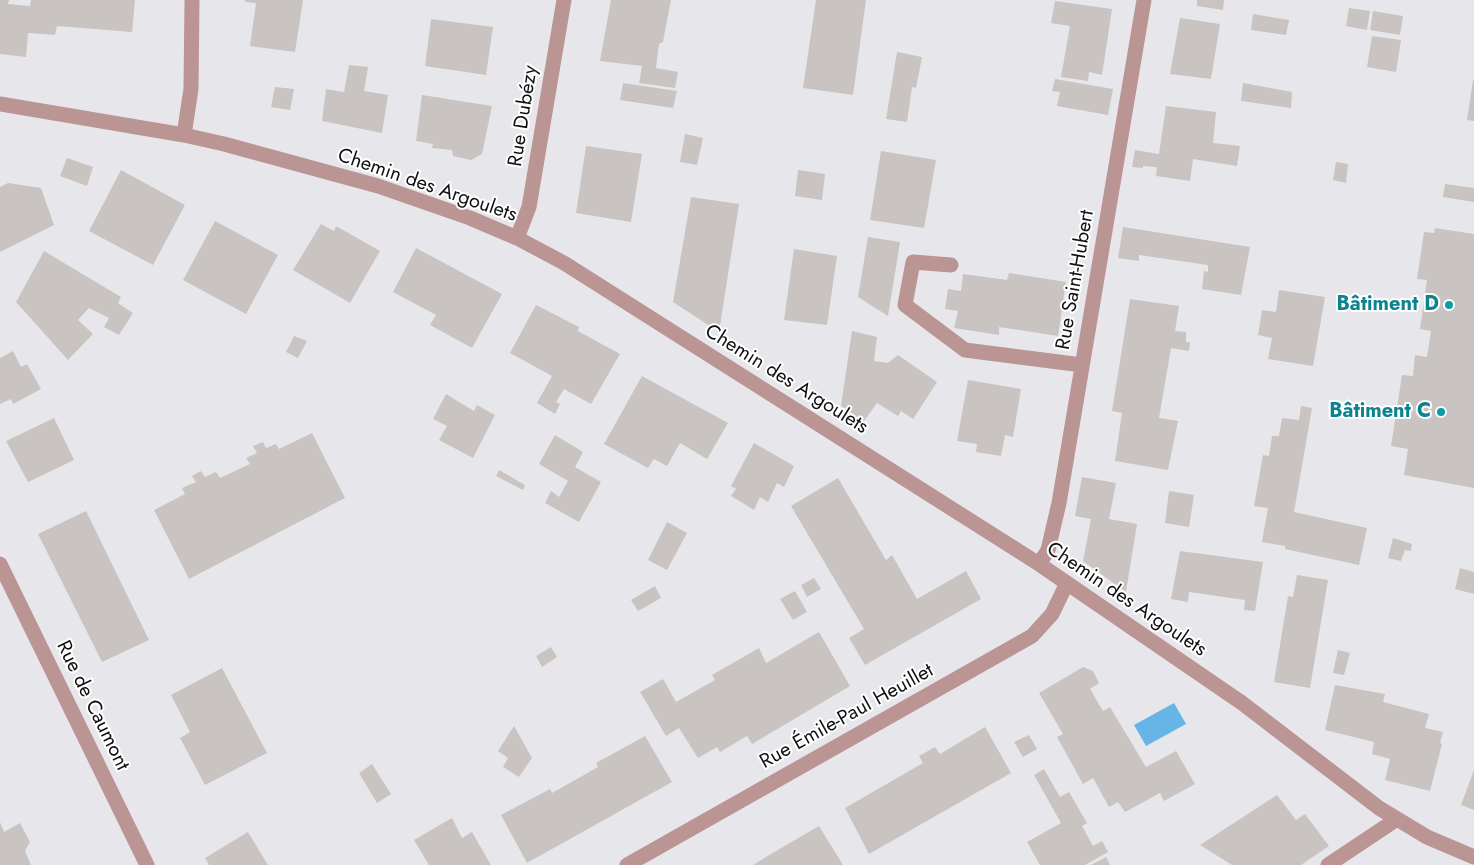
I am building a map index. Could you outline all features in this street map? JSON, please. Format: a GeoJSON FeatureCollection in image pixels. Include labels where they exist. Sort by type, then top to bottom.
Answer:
{"type":"FeatureCollection","features":[{"type":"Feature","properties":{"kind":"street"},"geometry":{"type":"LineString","coordinates":[[184,135],[191,89],[192,0]]}},
{"type":"Feature","properties":{"kind":"street","name":"Rue Dubézy"},"geometry":{"type":"LineString","coordinates":[[517,238],[529,207],[564,0]]}},
{"type":"Feature","properties":{"kind":"street","name":"Rue Saint-Hubert"},"geometry":{"type":"LineString","coordinates":[[1039,564],[1048,550],[1054,527],[1144,0]]}},
{"type":"Feature","properties":{"kind":"street","name":"Chemin des Argoulets"},"geometry":{"type":"LineString","coordinates":[[0,104],[184,135],[378,186],[470,218],[517,238],[564,263],[1039,564],[1242,703],[1379,808],[1426,837],[1474,857]]}},
{"type":"Feature","properties":{"kind":"street"},"geometry":{"type":"LineString","coordinates":[[951,265],[913,262],[905,305],[964,350],[1082,365]]}},
{"type":"Feature","properties":{"kind":"street","name":"Rue de Caumont"},"geometry":{"type":"LineString","coordinates":[[0,564],[147,865]]}},
{"type":"Feature","properties":{"kind":"street","name":"Rue Émile-Paul Heuillet"},"geometry":{"type":"LineString","coordinates":[[627,865],[1032,636],[1052,614],[1067,583]]}},
{"type":"Feature","properties":{"kind":"street"},"geometry":{"type":"LineString","coordinates":[[1328,865],[1397,819]]}},
{"type":"Feature","properties":{"kind":"water"},"geometry":{"type":"Polygon","coordinates":[[[1174,703],[1186,724],[1146,746],[1134,725],[1174,703]]]}},
{"type":"Feature","properties":{"kind":"building"},"geometry":{"type":"Polygon","coordinates":[[[0,0],[9,0],[8,4],[30,6],[31,0],[135,0],[132,32],[57,26],[55,35],[28,33],[26,57],[0,54],[0,0]]]}},
{"type":"Feature","properties":{"kind":"building"},"geometry":{"type":"Polygon","coordinates":[[[245,0],[303,0],[295,52],[250,46],[256,3],[245,2],[245,0]]]}},
{"type":"Feature","properties":{"kind":"building"},"geometry":{"type":"Polygon","coordinates":[[[611,0],[671,0],[663,42],[659,44],[656,68],[678,72],[675,88],[639,83],[642,66],[600,61],[611,0]]]}},
{"type":"Feature","properties":{"kind":"building"},"geometry":{"type":"Polygon","coordinates":[[[816,0],[866,0],[853,95],[803,88],[816,0]]]}},
{"type":"Feature","properties":{"kind":"building"},"geometry":{"type":"Polygon","coordinates":[[[1197,0],[1224,0],[1223,10],[1197,6],[1197,0]]]}},
{"type":"Feature","properties":{"kind":"building"},"geometry":{"type":"Polygon","coordinates":[[[1055,1],[1112,9],[1102,75],[1089,72],[1088,81],[1061,77],[1070,26],[1051,23],[1055,1]]]}},
{"type":"Feature","properties":{"kind":"building"},"geometry":{"type":"Polygon","coordinates":[[[1349,8],[1370,11],[1367,30],[1346,26],[1349,8]]]}},
{"type":"Feature","properties":{"kind":"building"},"geometry":{"type":"Polygon","coordinates":[[[1373,11],[1403,16],[1400,35],[1370,30],[1373,11]]]}},
{"type":"Feature","properties":{"kind":"building"},"geometry":{"type":"Polygon","coordinates":[[[1253,14],[1289,20],[1286,35],[1251,30],[1253,14]]]}},
{"type":"Feature","properties":{"kind":"building"},"geometry":{"type":"Polygon","coordinates":[[[1180,18],[1220,24],[1211,79],[1170,74],[1180,18]]]}},
{"type":"Feature","properties":{"kind":"building"},"geometry":{"type":"Polygon","coordinates":[[[431,19],[493,27],[486,75],[425,66],[431,19]]]}},
{"type":"Feature","properties":{"kind":"building"},"geometry":{"type":"Polygon","coordinates":[[[1372,36],[1401,40],[1396,72],[1367,67],[1372,36]]]}},
{"type":"Feature","properties":{"kind":"building"},"geometry":{"type":"Polygon","coordinates":[[[897,52],[922,57],[916,88],[912,87],[907,122],[886,119],[897,52]]]}},
{"type":"Feature","properties":{"kind":"building"},"geometry":{"type":"Polygon","coordinates":[[[349,65],[368,67],[364,91],[388,95],[382,133],[322,121],[326,89],[344,92],[349,65]]]}},
{"type":"Feature","properties":{"kind":"building"},"geometry":{"type":"Polygon","coordinates":[[[1055,79],[1113,89],[1108,115],[1057,106],[1060,92],[1052,91],[1055,79]]]}},
{"type":"Feature","properties":{"kind":"building"},"geometry":{"type":"Polygon","coordinates":[[[1474,80],[1474,121],[1467,120],[1474,80]]]}},
{"type":"Feature","properties":{"kind":"building"},"geometry":{"type":"Polygon","coordinates":[[[623,83],[677,91],[673,108],[620,100],[623,83]]]}},
{"type":"Feature","properties":{"kind":"building"},"geometry":{"type":"Polygon","coordinates":[[[1243,83],[1292,92],[1291,108],[1241,101],[1243,83]]]}},
{"type":"Feature","properties":{"kind":"building"},"geometry":{"type":"Polygon","coordinates":[[[275,87],[294,89],[290,110],[271,107],[275,87]]]}},
{"type":"Feature","properties":{"kind":"building"},"geometry":{"type":"Polygon","coordinates":[[[422,95],[492,106],[482,154],[471,160],[453,156],[452,150],[432,148],[433,144],[416,141],[422,95]]]}},
{"type":"Feature","properties":{"kind":"building"},"geometry":{"type":"Polygon","coordinates":[[[1166,106],[1216,112],[1213,143],[1240,146],[1237,166],[1193,159],[1190,181],[1156,176],[1157,167],[1132,167],[1135,150],[1159,154],[1166,106]]]}},
{"type":"Feature","properties":{"kind":"building"},"geometry":{"type":"Polygon","coordinates":[[[685,134],[703,138],[697,165],[680,162],[685,134]]]}},
{"type":"Feature","properties":{"kind":"building"},"geometry":{"type":"Polygon","coordinates":[[[586,146],[642,154],[631,222],[576,213],[586,146]]]}},
{"type":"Feature","properties":{"kind":"building"},"geometry":{"type":"Polygon","coordinates":[[[881,151],[936,160],[924,228],[870,220],[881,151]]]}},
{"type":"Feature","properties":{"kind":"building"},"geometry":{"type":"Polygon","coordinates":[[[67,158],[93,167],[87,186],[60,176],[67,158]]]}},
{"type":"Feature","properties":{"kind":"building"},"geometry":{"type":"Polygon","coordinates":[[[1336,162],[1348,164],[1346,183],[1333,180],[1336,162]]]}},
{"type":"Feature","properties":{"kind":"building"},"geometry":{"type":"Polygon","coordinates":[[[121,170],[185,205],[153,265],[89,231],[121,170]]]}},
{"type":"Feature","properties":{"kind":"building"},"geometry":{"type":"Polygon","coordinates":[[[798,170],[825,174],[822,200],[795,196],[798,170]]]}},
{"type":"Feature","properties":{"kind":"building"},"geometry":{"type":"Polygon","coordinates":[[[8,183],[41,188],[54,225],[0,252],[0,187],[8,183]]]}},
{"type":"Feature","properties":{"kind":"building"},"geometry":{"type":"Polygon","coordinates":[[[1445,184],[1474,188],[1474,202],[1443,197],[1445,184]]]}},
{"type":"Feature","properties":{"kind":"building"},"geometry":{"type":"Polygon","coordinates":[[[691,197],[739,204],[719,332],[673,302],[691,197]]]}},
{"type":"Feature","properties":{"kind":"building"},"geometry":{"type":"Polygon","coordinates":[[[215,221],[278,255],[246,314],[183,280],[215,221]]]}},
{"type":"Feature","properties":{"kind":"building"},"geometry":{"type":"Polygon","coordinates":[[[321,224],[334,231],[336,226],[380,251],[350,303],[293,270],[321,224]]]}},
{"type":"Feature","properties":{"kind":"building"},"geometry":{"type":"Polygon","coordinates":[[[1123,227],[1250,247],[1241,295],[1202,289],[1204,271],[1208,272],[1208,265],[1139,255],[1139,261],[1118,258],[1123,227]]]}},
{"type":"Feature","properties":{"kind":"building"},"geometry":{"type":"Polygon","coordinates":[[[1435,228],[1474,234],[1474,488],[1404,475],[1408,449],[1391,446],[1402,375],[1413,376],[1415,355],[1427,357],[1431,331],[1420,329],[1427,280],[1417,279],[1424,232],[1434,233],[1435,228]]]}},
{"type":"Feature","properties":{"kind":"building"},"geometry":{"type":"Polygon","coordinates":[[[868,237],[900,242],[888,316],[858,297],[868,237]]]}},
{"type":"Feature","properties":{"kind":"building"},"geometry":{"type":"Polygon","coordinates":[[[416,248],[502,294],[472,348],[430,325],[436,315],[393,292],[416,248]]]}},
{"type":"Feature","properties":{"kind":"building"},"geometry":{"type":"Polygon","coordinates":[[[794,249],[837,256],[827,325],[784,320],[794,249]]]}},
{"type":"Feature","properties":{"kind":"building"},"geometry":{"type":"Polygon","coordinates":[[[44,251],[121,297],[118,303],[133,313],[119,335],[104,327],[109,318],[89,308],[78,320],[93,334],[68,360],[16,302],[44,251]]]}},
{"type":"Feature","properties":{"kind":"building"},"geometry":{"type":"Polygon","coordinates":[[[1009,273],[1066,282],[1058,336],[999,327],[999,335],[954,328],[958,311],[945,309],[948,289],[961,291],[963,274],[1007,280],[1009,273]]]}},
{"type":"Feature","properties":{"kind":"building"},"geometry":{"type":"Polygon","coordinates":[[[1279,290],[1325,297],[1313,366],[1268,359],[1272,338],[1258,335],[1262,310],[1276,312],[1279,290]]]}},
{"type":"Feature","properties":{"kind":"building"},"geometry":{"type":"Polygon","coordinates":[[[1130,299],[1179,306],[1175,331],[1186,332],[1186,342],[1190,342],[1189,351],[1171,348],[1159,418],[1178,421],[1168,470],[1115,461],[1122,413],[1112,411],[1130,299]]]}},
{"type":"Feature","properties":{"kind":"building"},"geometry":{"type":"Polygon","coordinates":[[[536,305],[579,327],[578,331],[620,354],[591,404],[564,389],[556,402],[560,404],[555,414],[537,403],[552,376],[510,353],[536,305]]]}},
{"type":"Feature","properties":{"kind":"building"},"geometry":{"type":"Polygon","coordinates":[[[852,331],[877,337],[874,361],[888,363],[898,355],[937,382],[913,419],[901,411],[898,416],[877,403],[864,421],[841,406],[852,331]]]}},
{"type":"Feature","properties":{"kind":"building"},"geometry":{"type":"Polygon","coordinates":[[[294,336],[307,341],[298,358],[286,352],[294,336]]]}},
{"type":"Feature","properties":{"kind":"building"},"geometry":{"type":"Polygon","coordinates":[[[13,351],[21,367],[27,364],[41,389],[13,404],[11,399],[0,404],[0,358],[13,351]]]}},
{"type":"Feature","properties":{"kind":"building"},"geometry":{"type":"Polygon","coordinates":[[[642,376],[728,423],[707,459],[680,443],[667,466],[654,459],[648,468],[604,444],[642,376]]]}},
{"type":"Feature","properties":{"kind":"building"},"geometry":{"type":"Polygon","coordinates":[[[968,380],[1021,389],[1013,437],[1005,435],[1001,456],[976,452],[977,444],[957,441],[968,380]]]}},
{"type":"Feature","properties":{"kind":"building"},"geometry":{"type":"Polygon","coordinates":[[[446,394],[474,411],[477,405],[495,415],[473,458],[439,440],[447,426],[433,419],[446,394]]]}},
{"type":"Feature","properties":{"kind":"building"},"geometry":{"type":"Polygon","coordinates":[[[1301,406],[1312,408],[1294,512],[1367,528],[1359,565],[1285,549],[1285,546],[1262,542],[1268,508],[1254,506],[1263,455],[1269,456],[1272,436],[1279,436],[1282,418],[1299,420],[1301,406]]]}},
{"type":"Feature","properties":{"kind":"building"},"geometry":{"type":"Polygon","coordinates":[[[54,418],[74,460],[28,482],[6,441],[54,418]]]}},
{"type":"Feature","properties":{"kind":"building"},"geometry":{"type":"Polygon","coordinates":[[[312,433],[345,498],[189,579],[154,510],[185,494],[182,488],[196,482],[192,476],[201,471],[205,477],[216,472],[220,478],[250,464],[246,458],[257,453],[253,446],[263,442],[266,448],[276,444],[279,449],[312,433]]]}},
{"type":"Feature","properties":{"kind":"building"},"geometry":{"type":"Polygon","coordinates":[[[555,435],[583,452],[575,467],[601,482],[579,522],[545,503],[551,491],[559,497],[568,481],[539,464],[555,435]]]}},
{"type":"Feature","properties":{"kind":"building"},"geometry":{"type":"Polygon","coordinates":[[[754,443],[794,466],[784,487],[777,483],[768,502],[760,497],[754,510],[731,496],[736,489],[731,486],[754,443]]]}},
{"type":"Feature","properties":{"kind":"building"},"geometry":{"type":"Polygon","coordinates":[[[499,470],[525,485],[523,490],[496,476],[499,470]]]}},
{"type":"Feature","properties":{"kind":"building"},"geometry":{"type":"Polygon","coordinates":[[[1082,477],[1116,483],[1109,519],[1137,524],[1126,592],[1083,561],[1091,519],[1075,516],[1082,477]]]}},
{"type":"Feature","properties":{"kind":"building"},"geometry":{"type":"Polygon","coordinates":[[[838,478],[886,560],[892,555],[917,599],[966,571],[981,599],[865,665],[849,638],[864,629],[791,506],[838,478]]]}},
{"type":"Feature","properties":{"kind":"building"},"geometry":{"type":"Polygon","coordinates":[[[1169,491],[1194,495],[1189,527],[1165,523],[1169,491]]]}},
{"type":"Feature","properties":{"kind":"building"},"geometry":{"type":"Polygon","coordinates":[[[86,511],[149,640],[102,662],[38,534],[86,511]]]}},
{"type":"Feature","properties":{"kind":"building"},"geometry":{"type":"Polygon","coordinates":[[[667,522],[687,533],[667,570],[648,560],[667,522]]]}},
{"type":"Feature","properties":{"kind":"building"},"geometry":{"type":"Polygon","coordinates":[[[1393,538],[1412,544],[1411,551],[1405,550],[1401,561],[1388,558],[1393,538]]]}},
{"type":"Feature","properties":{"kind":"building"},"geometry":{"type":"Polygon","coordinates":[[[1180,551],[1263,562],[1255,611],[1244,610],[1245,600],[1189,592],[1188,602],[1171,599],[1180,551]]]}},
{"type":"Feature","properties":{"kind":"building"},"geometry":{"type":"Polygon","coordinates":[[[1460,568],[1474,572],[1474,594],[1455,589],[1460,568]]]}},
{"type":"Feature","properties":{"kind":"building"},"geometry":{"type":"Polygon","coordinates":[[[1297,575],[1328,580],[1310,688],[1274,682],[1288,596],[1293,597],[1297,575]]]}},
{"type":"Feature","properties":{"kind":"building"},"geometry":{"type":"Polygon","coordinates":[[[814,578],[821,589],[807,597],[801,585],[814,578]]]}},
{"type":"Feature","properties":{"kind":"building"},"geometry":{"type":"Polygon","coordinates":[[[655,586],[661,598],[638,611],[631,600],[655,586]]]}},
{"type":"Feature","properties":{"kind":"building"},"geometry":{"type":"Polygon","coordinates":[[[795,591],[807,612],[793,620],[780,599],[795,591]]]}},
{"type":"Feature","properties":{"kind":"building"},"geometry":{"type":"Polygon","coordinates":[[[819,632],[850,686],[752,744],[747,736],[720,752],[717,747],[698,758],[679,728],[666,736],[640,692],[663,679],[676,702],[715,680],[712,675],[759,648],[766,663],[819,632]]]}},
{"type":"Feature","properties":{"kind":"building"},"geometry":{"type":"Polygon","coordinates":[[[551,647],[557,657],[542,667],[536,656],[551,647]]]}},
{"type":"Feature","properties":{"kind":"building"},"geometry":{"type":"Polygon","coordinates":[[[1338,650],[1350,653],[1344,675],[1333,673],[1338,650]]]}},
{"type":"Feature","properties":{"kind":"building"},"geometry":{"type":"Polygon","coordinates":[[[1083,667],[1093,671],[1099,683],[1090,689],[1103,711],[1110,707],[1146,767],[1176,751],[1195,784],[1164,801],[1160,793],[1125,812],[1118,802],[1109,807],[1093,778],[1083,784],[1057,737],[1063,734],[1039,693],[1083,667]]]}},
{"type":"Feature","properties":{"kind":"building"},"geometry":{"type":"Polygon","coordinates":[[[222,668],[267,753],[205,785],[180,738],[190,732],[171,695],[222,668]]]}},
{"type":"Feature","properties":{"kind":"building"},"geometry":{"type":"Polygon","coordinates":[[[1335,685],[1385,694],[1383,702],[1429,714],[1425,728],[1443,732],[1440,743],[1442,744],[1430,791],[1385,780],[1390,759],[1372,754],[1374,742],[1325,730],[1335,685]]]}},
{"type":"Feature","properties":{"kind":"building"},"geometry":{"type":"Polygon","coordinates":[[[514,726],[532,758],[519,777],[503,767],[508,758],[498,751],[514,726]]]}},
{"type":"Feature","properties":{"kind":"building"},"geometry":{"type":"Polygon","coordinates":[[[985,727],[1011,773],[869,854],[845,808],[923,763],[919,756],[935,747],[940,754],[985,727]]]}},
{"type":"Feature","properties":{"kind":"building"},"geometry":{"type":"Polygon","coordinates":[[[1029,735],[1037,749],[1023,757],[1014,742],[1029,735]]]}},
{"type":"Feature","properties":{"kind":"building"},"geometry":{"type":"Polygon","coordinates":[[[645,736],[672,782],[527,863],[501,815],[550,789],[552,793],[598,767],[596,763],[645,736]]]}},
{"type":"Feature","properties":{"kind":"building"},"geometry":{"type":"Polygon","coordinates":[[[372,764],[391,794],[377,803],[359,773],[372,764]]]}},
{"type":"Feature","properties":{"kind":"building"},"geometry":{"type":"Polygon","coordinates":[[[1044,769],[1060,797],[1069,792],[1087,823],[1082,826],[1093,846],[1102,841],[1108,852],[1085,865],[1040,865],[1027,842],[1061,823],[1034,775],[1044,769]]]}},
{"type":"Feature","properties":{"kind":"building"},"geometry":{"type":"Polygon","coordinates":[[[1474,770],[1474,810],[1461,805],[1474,770]]]}},
{"type":"Feature","properties":{"kind":"building"},"geometry":{"type":"Polygon","coordinates":[[[1277,795],[1296,820],[1305,814],[1329,846],[1301,865],[1232,865],[1200,845],[1277,795]]]}},
{"type":"Feature","properties":{"kind":"building"},"geometry":{"type":"Polygon","coordinates":[[[452,818],[462,838],[472,832],[491,865],[429,865],[414,840],[452,818]]]}},
{"type":"Feature","properties":{"kind":"building"},"geometry":{"type":"Polygon","coordinates":[[[0,822],[4,832],[20,823],[30,842],[25,851],[31,865],[0,865],[0,822]]]}},
{"type":"Feature","properties":{"kind":"building"},"geometry":{"type":"Polygon","coordinates":[[[819,826],[843,865],[753,865],[771,854],[819,826]]]}},
{"type":"Feature","properties":{"kind":"building"},"geometry":{"type":"Polygon","coordinates":[[[248,832],[268,865],[209,865],[205,858],[248,832]]]}},
{"type":"Feature","properties":{"kind":"building"},"geometry":{"type":"Polygon","coordinates":[[[1106,857],[1110,865],[1091,865],[1106,857]]]}},
{"type":"Feature","properties":{"kind":"place","name":"Bâtiment D"},"geometry":{"type":"Point","coordinates":[1449,305]}},
{"type":"Feature","properties":{"kind":"place","name":"Bâtiment C"},"geometry":{"type":"Point","coordinates":[1441,412]}}]}
